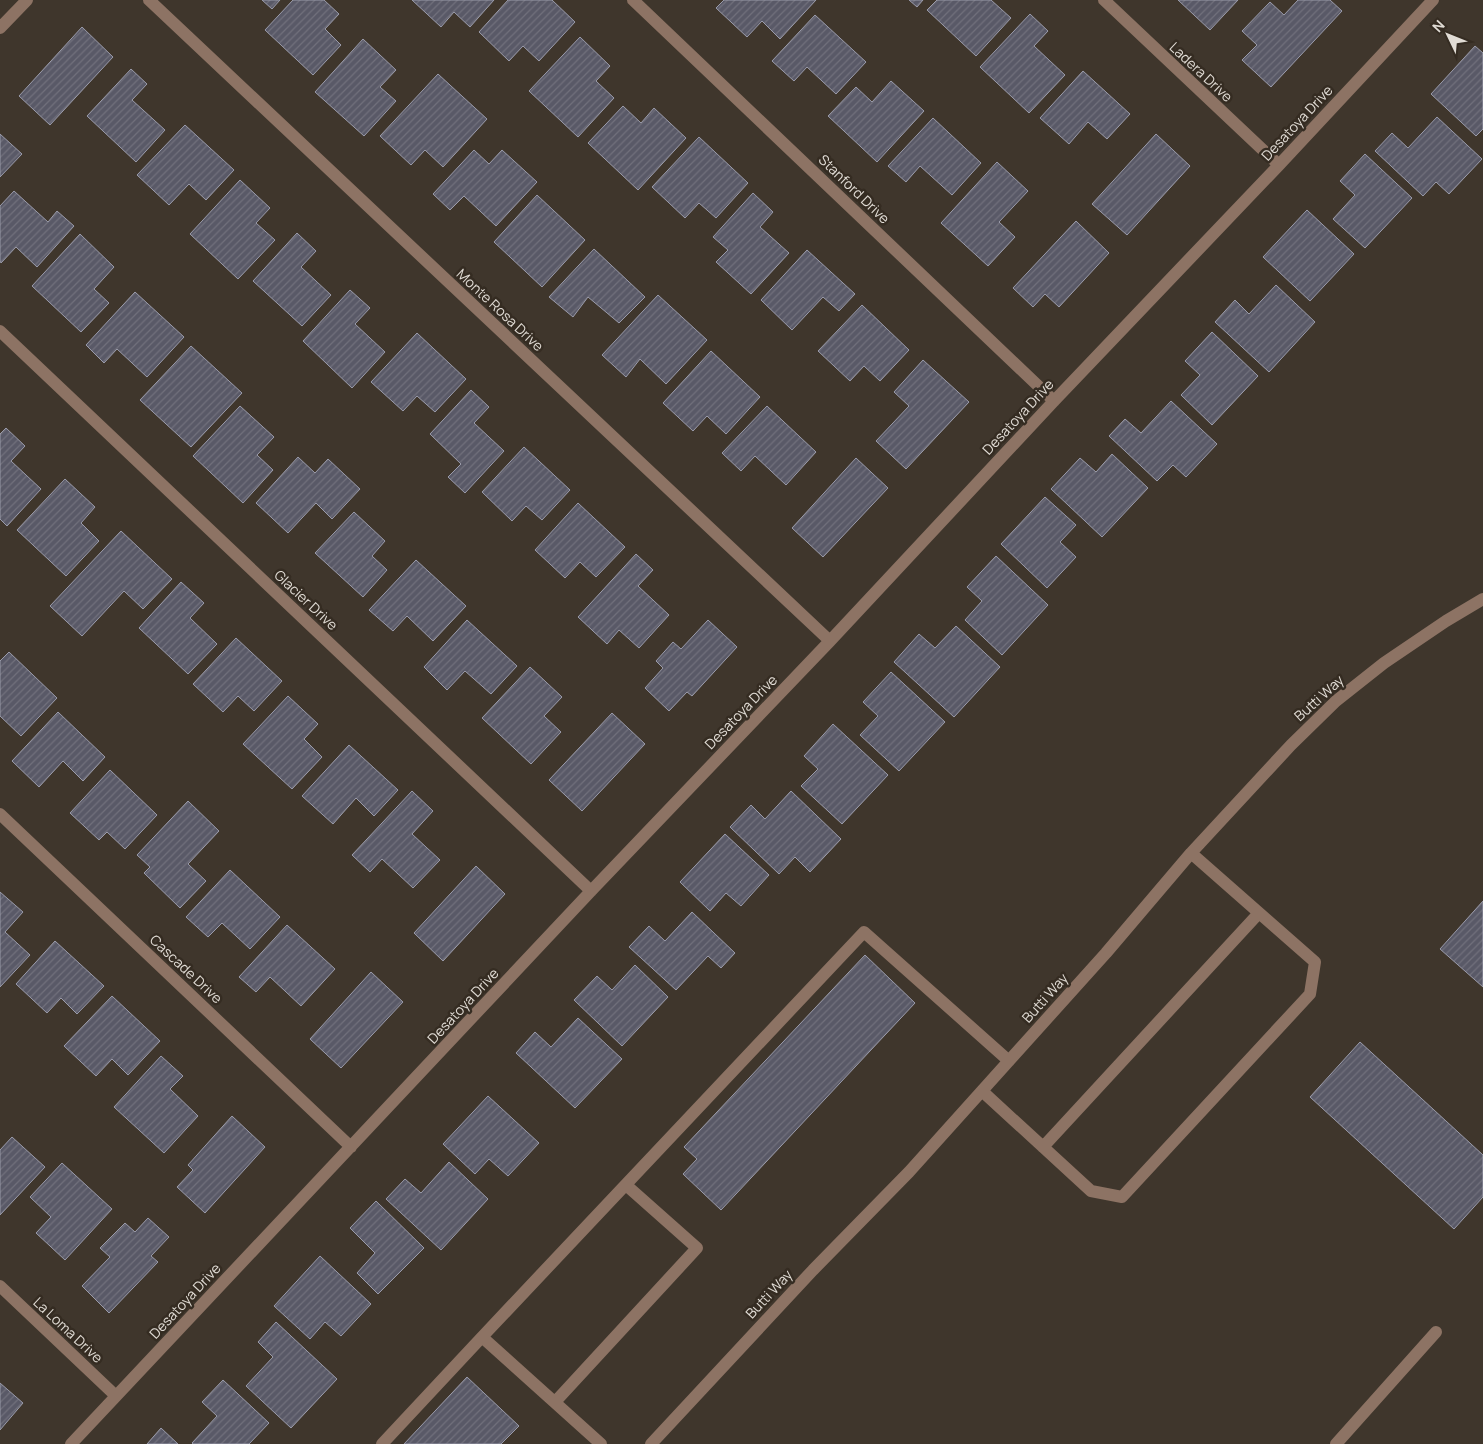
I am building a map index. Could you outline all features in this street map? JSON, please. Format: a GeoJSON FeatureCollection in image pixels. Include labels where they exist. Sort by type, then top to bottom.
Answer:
{"type":"FeatureCollection","features":[{"type":"Feature","properties":{"kind":"street"},"geometry":{"type":"LineString","coordinates":[[0,28],[27,0]]}},
{"type":"Feature","properties":{"kind":"street","name":"Monte Rosa Drive"},"geometry":{"type":"LineString","coordinates":[[149,0],[830,641]]}},
{"type":"Feature","properties":{"kind":"street","name":"Stanford Drive"},"geometry":{"type":"LineString","coordinates":[[633,0],[1054,401]]}},
{"type":"Feature","properties":{"kind":"street","name":"Ladera Drive"},"geometry":{"type":"LineString","coordinates":[[1104,0],[1278,165]]}},
{"type":"Feature","properties":{"kind":"street","name":"Desatoya Drive"},"geometry":{"type":"LineString","coordinates":[[71,1444],[591,891],[830,641],[1432,0]]}},
{"type":"Feature","properties":{"kind":"street","name":"Glacier Drive"},"geometry":{"type":"LineString","coordinates":[[0,331],[591,891]]}},
{"type":"Feature","properties":{"kind":"street","name":"Butti Way"},"geometry":{"type":"LineString","coordinates":[[651,1444],[813,1270],[909,1172],[1106,953],[1191,854],[1291,745],[1336,701],[1384,663],[1446,621],[1483,599]]}},
{"type":"Feature","properties":{"kind":"street","name":"Cascade Drive"},"geometry":{"type":"LineString","coordinates":[[0,814],[351,1147]]}},
{"type":"Feature","properties":{"kind":"street"},"geometry":{"type":"LineString","coordinates":[[982,1091],[1092,1191],[1122,1197],[1297,1009],[1310,994],[1315,962],[1191,854]]}},
{"type":"Feature","properties":{"kind":"street"},"geometry":{"type":"LineString","coordinates":[[1043,1147],[1259,913]]}},
{"type":"Feature","properties":{"kind":"street"},"geometry":{"type":"LineString","coordinates":[[382,1444],[864,932],[1009,1061]]}},
{"type":"Feature","properties":{"kind":"street"},"geometry":{"type":"LineString","coordinates":[[555,1402],[697,1248],[626,1185]]}},
{"type":"Feature","properties":{"kind":"street","name":"La Loma Drive"},"geometry":{"type":"LineString","coordinates":[[0,1286],[116,1396]]}},
{"type":"Feature","properties":{"kind":"street"},"geometry":{"type":"LineString","coordinates":[[1336,1444],[1436,1332]]}},
{"type":"Feature","properties":{"kind":"street"},"geometry":{"type":"LineString","coordinates":[[482,1337],[601,1444]]}},
{"type":"Feature","properties":{"kind":"building"},"geometry":{"type":"Polygon","coordinates":[[[262,0],[280,0],[272,9],[262,0]]]}},
{"type":"Feature","properties":{"kind":"building"},"geometry":{"type":"Polygon","coordinates":[[[293,0],[324,0],[339,14],[325,29],[341,45],[313,75],[265,30],[293,0]]]}},
{"type":"Feature","properties":{"kind":"building"},"geometry":{"type":"Polygon","coordinates":[[[412,0],[494,0],[470,27],[454,12],[441,27],[412,0]]]}},
{"type":"Feature","properties":{"kind":"building"},"geometry":{"type":"Polygon","coordinates":[[[508,0],[552,0],[575,22],[539,61],[523,46],[509,61],[479,32],[508,0]]]}},
{"type":"Feature","properties":{"kind":"building"},"geometry":{"type":"Polygon","coordinates":[[[724,0],[816,0],[780,39],[762,21],[747,37],[716,8],[724,0]]]}},
{"type":"Feature","properties":{"kind":"building"},"geometry":{"type":"Polygon","coordinates":[[[909,0],[923,0],[917,7],[909,0]]]}},
{"type":"Feature","properties":{"kind":"building"},"geometry":{"type":"Polygon","coordinates":[[[937,0],[991,0],[1011,18],[976,56],[927,10],[937,0]]]}},
{"type":"Feature","properties":{"kind":"building"},"geometry":{"type":"Polygon","coordinates":[[[1178,0],[1238,0],[1210,30],[1178,0]]]}},
{"type":"Feature","properties":{"kind":"building"},"geometry":{"type":"Polygon","coordinates":[[[1298,0],[1330,0],[1342,11],[1271,87],[1242,60],[1257,45],[1242,31],[1270,2],[1284,15],[1298,0]]]}},
{"type":"Feature","properties":{"kind":"building"},"geometry":{"type":"Polygon","coordinates":[[[1030,14],[1048,31],[1034,46],[1065,75],[1029,113],[980,67],[1030,14]]]}},
{"type":"Feature","properties":{"kind":"building"},"geometry":{"type":"Polygon","coordinates":[[[815,15],[866,62],[836,94],[807,67],[794,81],[772,61],[815,15]]]}},
{"type":"Feature","properties":{"kind":"building"},"geometry":{"type":"Polygon","coordinates":[[[82,27],[113,57],[50,125],[19,96],[82,27]]]}},
{"type":"Feature","properties":{"kind":"building"},"geometry":{"type":"Polygon","coordinates":[[[580,37],[610,66],[596,81],[614,98],[578,137],[529,91],[580,37]]]}},
{"type":"Feature","properties":{"kind":"building"},"geometry":{"type":"Polygon","coordinates":[[[363,39],[396,70],[380,87],[396,101],[364,136],[315,92],[363,39]]]}},
{"type":"Feature","properties":{"kind":"building"},"geometry":{"type":"Polygon","coordinates":[[[1475,46],[1483,53],[1483,129],[1476,136],[1431,94],[1475,46]]]}},
{"type":"Feature","properties":{"kind":"building"},"geometry":{"type":"Polygon","coordinates":[[[131,69],[147,84],[132,100],[165,130],[136,162],[87,116],[131,69]]]}},
{"type":"Feature","properties":{"kind":"building"},"geometry":{"type":"Polygon","coordinates":[[[1083,71],[1130,114],[1107,139],[1088,122],[1069,144],[1040,118],[1083,71]]]}},
{"type":"Feature","properties":{"kind":"building"},"geometry":{"type":"Polygon","coordinates":[[[438,74],[487,119],[443,167],[425,150],[411,165],[380,136],[438,74]]]}},
{"type":"Feature","properties":{"kind":"building"},"geometry":{"type":"Polygon","coordinates":[[[891,81],[924,111],[877,162],[828,116],[856,87],[872,102],[891,81]]]}},
{"type":"Feature","properties":{"kind":"building"},"geometry":{"type":"Polygon","coordinates":[[[623,106],[641,123],[654,108],[686,138],[638,190],[588,143],[623,106]]]}},
{"type":"Feature","properties":{"kind":"building"},"geometry":{"type":"Polygon","coordinates":[[[1437,117],[1482,159],[1449,194],[1436,182],[1423,196],[1375,151],[1392,133],[1408,148],[1437,117]]]}},
{"type":"Feature","properties":{"kind":"building"},"geometry":{"type":"Polygon","coordinates":[[[933,118],[981,163],[952,195],[920,166],[906,182],[888,166],[933,118]]]}},
{"type":"Feature","properties":{"kind":"building"},"geometry":{"type":"Polygon","coordinates":[[[185,125],[234,170],[206,200],[189,184],[169,205],[137,175],[185,125]]]}},
{"type":"Feature","properties":{"kind":"building"},"geometry":{"type":"Polygon","coordinates":[[[0,134],[22,154],[0,177],[0,134]]]}},
{"type":"Feature","properties":{"kind":"building"},"geometry":{"type":"Polygon","coordinates":[[[1156,134],[1190,166],[1127,235],[1092,204],[1156,134]]]}},
{"type":"Feature","properties":{"kind":"building"},"geometry":{"type":"Polygon","coordinates":[[[699,137],[748,183],[716,218],[699,203],[685,218],[652,187],[699,137]]]}},
{"type":"Feature","properties":{"kind":"building"},"geometry":{"type":"Polygon","coordinates":[[[474,150],[489,164],[502,150],[537,182],[496,226],[464,196],[450,210],[433,194],[474,150]]]}},
{"type":"Feature","properties":{"kind":"building"},"geometry":{"type":"Polygon","coordinates":[[[1365,154],[1412,198],[1365,248],[1333,219],[1355,195],[1340,181],[1365,154]]]}},
{"type":"Feature","properties":{"kind":"building"},"geometry":{"type":"Polygon","coordinates":[[[997,162],[1028,191],[999,222],[1015,237],[988,266],[941,223],[997,162]]]}},
{"type":"Feature","properties":{"kind":"building"},"geometry":{"type":"Polygon","coordinates":[[[240,180],[270,208],[256,223],[275,240],[238,279],[190,234],[240,180]]]}},
{"type":"Feature","properties":{"kind":"building"},"geometry":{"type":"Polygon","coordinates":[[[14,191],[48,222],[57,211],[74,226],[37,267],[16,247],[1,263],[0,261],[0,206],[14,191]]]}},
{"type":"Feature","properties":{"kind":"building"},"geometry":{"type":"Polygon","coordinates":[[[753,193],[773,212],[760,227],[789,253],[751,294],[716,262],[728,250],[713,237],[753,193]]]}},
{"type":"Feature","properties":{"kind":"building"},"geometry":{"type":"Polygon","coordinates":[[[537,195],[585,240],[542,287],[494,242],[537,195]]]}},
{"type":"Feature","properties":{"kind":"building"},"geometry":{"type":"Polygon","coordinates":[[[1307,210],[1354,254],[1310,301],[1263,257],[1307,210]]]}},
{"type":"Feature","properties":{"kind":"building"},"geometry":{"type":"Polygon","coordinates":[[[1076,221],[1109,253],[1059,307],[1045,294],[1033,307],[1013,288],[1076,221]]]}},
{"type":"Feature","properties":{"kind":"building"},"geometry":{"type":"Polygon","coordinates":[[[297,233],[316,251],[301,267],[331,295],[302,326],[253,281],[297,233]]]}},
{"type":"Feature","properties":{"kind":"building"},"geometry":{"type":"Polygon","coordinates":[[[80,234],[114,267],[94,289],[109,303],[81,332],[32,286],[80,234]]]}},
{"type":"Feature","properties":{"kind":"building"},"geometry":{"type":"Polygon","coordinates":[[[594,249],[645,297],[619,323],[588,297],[573,317],[549,297],[594,249]]]}},
{"type":"Feature","properties":{"kind":"building"},"geometry":{"type":"Polygon","coordinates":[[[807,250],[855,294],[839,311],[823,297],[792,330],[761,300],[807,250]]]}},
{"type":"Feature","properties":{"kind":"building"},"geometry":{"type":"Polygon","coordinates":[[[1276,285],[1315,322],[1269,372],[1215,322],[1235,300],[1249,314],[1276,285]]]}},
{"type":"Feature","properties":{"kind":"building"},"geometry":{"type":"Polygon","coordinates":[[[350,290],[370,308],[355,324],[385,352],[352,388],[303,341],[350,290]]]}},
{"type":"Feature","properties":{"kind":"building"},"geometry":{"type":"Polygon","coordinates":[[[135,292],[184,337],[147,377],[117,349],[104,363],[86,345],[135,292]]]}},
{"type":"Feature","properties":{"kind":"building"},"geometry":{"type":"Polygon","coordinates":[[[658,295],[707,340],[666,384],[640,359],[626,377],[602,355],[658,295]]]}},
{"type":"Feature","properties":{"kind":"building"},"geometry":{"type":"Polygon","coordinates":[[[862,305],[909,350],[880,381],[864,366],[850,381],[818,351],[862,305]]]}},
{"type":"Feature","properties":{"kind":"building"},"geometry":{"type":"Polygon","coordinates":[[[1212,332],[1258,376],[1212,425],[1181,395],[1200,375],[1185,361],[1212,332]]]}},
{"type":"Feature","properties":{"kind":"building"},"geometry":{"type":"Polygon","coordinates":[[[417,333],[466,379],[435,412],[417,396],[403,411],[371,382],[417,333]]]}},
{"type":"Feature","properties":{"kind":"building"},"geometry":{"type":"Polygon","coordinates":[[[191,346],[242,393],[191,447],[140,400],[191,346]]]}},
{"type":"Feature","properties":{"kind":"building"},"geometry":{"type":"Polygon","coordinates":[[[711,351],[760,397],[726,434],[707,416],[693,431],[663,403],[711,351]]]}},
{"type":"Feature","properties":{"kind":"building"},"geometry":{"type":"Polygon","coordinates":[[[923,360],[969,402],[906,469],[876,441],[909,406],[894,392],[923,360]]]}},
{"type":"Feature","properties":{"kind":"building"},"geometry":{"type":"Polygon","coordinates":[[[471,390],[489,407],[474,423],[504,451],[465,493],[448,477],[461,464],[430,434],[471,390]]]}},
{"type":"Feature","properties":{"kind":"building"},"geometry":{"type":"Polygon","coordinates":[[[1171,401],[1217,444],[1186,477],[1173,465],[1157,481],[1109,436],[1125,419],[1141,433],[1171,401]]]}},
{"type":"Feature","properties":{"kind":"building"},"geometry":{"type":"Polygon","coordinates":[[[240,406],[274,437],[257,455],[273,470],[243,503],[193,456],[240,406]]]}},
{"type":"Feature","properties":{"kind":"building"},"geometry":{"type":"Polygon","coordinates":[[[767,406],[816,452],[786,485],[755,456],[741,471],[722,453],[767,406]]]}},
{"type":"Feature","properties":{"kind":"building"},"geometry":{"type":"Polygon","coordinates":[[[6,428],[25,446],[11,461],[41,489],[7,526],[0,519],[0,434],[6,428]]]}},
{"type":"Feature","properties":{"kind":"building"},"geometry":{"type":"Polygon","coordinates":[[[524,447],[570,490],[542,520],[526,506],[512,521],[482,492],[524,447]]]}},
{"type":"Feature","properties":{"kind":"building"},"geometry":{"type":"Polygon","coordinates":[[[1112,454],[1148,488],[1102,537],[1051,489],[1080,458],[1096,472],[1112,454]]]}},
{"type":"Feature","properties":{"kind":"building"},"geometry":{"type":"Polygon","coordinates":[[[298,457],[315,473],[328,459],[360,489],[332,519],[316,503],[288,533],[256,503],[298,457]]]}},
{"type":"Feature","properties":{"kind":"building"},"geometry":{"type":"Polygon","coordinates":[[[856,458],[888,488],[823,557],[792,528],[856,458]]]}},
{"type":"Feature","properties":{"kind":"building"},"geometry":{"type":"Polygon","coordinates":[[[65,479],[95,507],[81,523],[99,541],[66,576],[17,530],[65,479]]]}},
{"type":"Feature","properties":{"kind":"building"},"geometry":{"type":"Polygon","coordinates":[[[1045,497],[1076,525],[1060,542],[1076,557],[1047,588],[1001,544],[1045,497]]]}},
{"type":"Feature","properties":{"kind":"building"},"geometry":{"type":"Polygon","coordinates":[[[578,503],[625,547],[596,577],[580,562],[565,578],[535,550],[578,503]]]}},
{"type":"Feature","properties":{"kind":"building"},"geometry":{"type":"Polygon","coordinates":[[[354,512],[385,541],[372,556],[387,570],[363,597],[315,553],[354,512]]]}},
{"type":"Feature","properties":{"kind":"building"},"geometry":{"type":"Polygon","coordinates":[[[121,531],[172,579],[143,609],[124,591],[82,636],[50,606],[121,531]]]}},
{"type":"Feature","properties":{"kind":"building"},"geometry":{"type":"Polygon","coordinates":[[[636,554],[653,570],[638,586],[669,615],[639,648],[619,630],[607,644],[578,617],[636,554]]]}},
{"type":"Feature","properties":{"kind":"building"},"geometry":{"type":"Polygon","coordinates":[[[996,556],[1048,605],[1002,655],[965,620],[982,601],[967,587],[996,556]]]}},
{"type":"Feature","properties":{"kind":"building"},"geometry":{"type":"Polygon","coordinates":[[[416,560],[466,606],[433,641],[407,616],[393,631],[369,610],[416,560]]]}},
{"type":"Feature","properties":{"kind":"building"},"geometry":{"type":"Polygon","coordinates":[[[181,582],[204,603],[190,618],[217,644],[188,674],[139,628],[181,582]]]}},
{"type":"Feature","properties":{"kind":"building"},"geometry":{"type":"Polygon","coordinates":[[[467,620],[517,666],[491,694],[465,671],[447,690],[424,667],[467,620]]]}},
{"type":"Feature","properties":{"kind":"building"},"geometry":{"type":"Polygon","coordinates":[[[708,620],[737,647],[692,696],[687,692],[669,711],[645,688],[663,668],[656,661],[673,642],[681,649],[708,620]]]}},
{"type":"Feature","properties":{"kind":"building"},"geometry":{"type":"Polygon","coordinates":[[[956,626],[1000,667],[954,717],[894,662],[919,634],[935,648],[956,626]]]}},
{"type":"Feature","properties":{"kind":"building"},"geometry":{"type":"Polygon","coordinates":[[[236,638],[282,681],[254,711],[238,696],[223,712],[193,684],[236,638]]]}},
{"type":"Feature","properties":{"kind":"building"},"geometry":{"type":"Polygon","coordinates":[[[9,652],[57,698],[21,736],[0,716],[0,661],[9,652]]]}},
{"type":"Feature","properties":{"kind":"building"},"geometry":{"type":"Polygon","coordinates":[[[530,667],[562,697],[544,716],[561,732],[531,764],[482,718],[530,667]]]}},
{"type":"Feature","properties":{"kind":"building"},"geometry":{"type":"Polygon","coordinates":[[[891,672],[945,722],[899,771],[860,735],[878,716],[863,702],[891,672]]]}},
{"type":"Feature","properties":{"kind":"building"},"geometry":{"type":"Polygon","coordinates":[[[288,696],[318,724],[304,739],[322,757],[292,789],[243,744],[288,696]]]}},
{"type":"Feature","properties":{"kind":"building"},"geometry":{"type":"Polygon","coordinates":[[[58,712],[105,757],[83,781],[63,761],[39,787],[12,761],[58,712]]]}},
{"type":"Feature","properties":{"kind":"building"},"geometry":{"type":"Polygon","coordinates":[[[612,713],[645,744],[582,811],[549,780],[612,713]]]}},
{"type":"Feature","properties":{"kind":"building"},"geometry":{"type":"Polygon","coordinates":[[[833,724],[888,775],[842,824],[801,786],[818,769],[804,756],[833,724]]]}},
{"type":"Feature","properties":{"kind":"building"},"geometry":{"type":"Polygon","coordinates":[[[349,745],[398,790],[374,816],[356,798],[333,824],[302,796],[349,745]]]}},
{"type":"Feature","properties":{"kind":"building"},"geometry":{"type":"Polygon","coordinates":[[[110,770],[157,815],[125,849],[107,832],[99,840],[70,813],[110,770]]]}},
{"type":"Feature","properties":{"kind":"building"},"geometry":{"type":"Polygon","coordinates":[[[412,791],[433,811],[412,834],[440,860],[413,888],[382,859],[370,872],[352,855],[412,791]]]}},
{"type":"Feature","properties":{"kind":"building"},"geometry":{"type":"Polygon","coordinates":[[[791,791],[841,839],[810,872],[795,857],[779,874],[730,827],[751,805],[765,819],[791,791]]]}},
{"type":"Feature","properties":{"kind":"building"},"geometry":{"type":"Polygon","coordinates":[[[188,801],[219,831],[188,864],[206,881],[180,908],[144,873],[150,867],[137,855],[188,801]]]}},
{"type":"Feature","properties":{"kind":"building"},"geometry":{"type":"Polygon","coordinates":[[[725,834],[769,875],[741,906],[726,893],[710,911],[680,882],[725,834]]]}},
{"type":"Feature","properties":{"kind":"building"},"geometry":{"type":"Polygon","coordinates":[[[476,866],[505,894],[443,961],[414,933],[476,866]]]}},
{"type":"Feature","properties":{"kind":"building"},"geometry":{"type":"Polygon","coordinates":[[[230,870],[280,917],[250,949],[222,923],[208,937],[186,917],[230,870]]]}},
{"type":"Feature","properties":{"kind":"building"},"geometry":{"type":"Polygon","coordinates":[[[0,892],[23,912],[5,932],[30,955],[0,987],[0,892]]]}},
{"type":"Feature","properties":{"kind":"building"},"geometry":{"type":"Polygon","coordinates":[[[1483,901],[1483,987],[1440,949],[1483,901]]]}},
{"type":"Feature","properties":{"kind":"building"},"geometry":{"type":"Polygon","coordinates":[[[692,912],[735,953],[721,968],[708,956],[676,990],[629,947],[649,926],[665,941],[692,912]]]}},
{"type":"Feature","properties":{"kind":"building"},"geometry":{"type":"Polygon","coordinates":[[[287,925],[335,969],[301,1006],[270,977],[256,992],[239,977],[287,925]]]}},
{"type":"Feature","properties":{"kind":"building"},"geometry":{"type":"Polygon","coordinates":[[[55,941],[104,986],[77,1014],[61,998],[47,1013],[16,984],[55,941]]]}},
{"type":"Feature","properties":{"kind":"building"},"geometry":{"type":"Polygon","coordinates":[[[865,955],[915,1003],[721,1210],[683,1174],[697,1159],[684,1147],[865,955]]]}},
{"type":"Feature","properties":{"kind":"building"},"geometry":{"type":"Polygon","coordinates":[[[635,965],[668,997],[622,1046],[574,1000],[597,976],[612,990],[635,965]]]}},
{"type":"Feature","properties":{"kind":"building"},"geometry":{"type":"Polygon","coordinates":[[[371,972],[403,1002],[341,1068],[310,1039],[371,972]]]}},
{"type":"Feature","properties":{"kind":"building"},"geometry":{"type":"Polygon","coordinates":[[[112,996],[160,1041],[128,1075],[112,1059],[96,1076],[64,1046],[112,996]]]}},
{"type":"Feature","properties":{"kind":"building"},"geometry":{"type":"Polygon","coordinates":[[[578,1018],[622,1059],[575,1108],[516,1053],[535,1032],[551,1047],[578,1018]]]}},
{"type":"Feature","properties":{"kind":"building"},"geometry":{"type":"Polygon","coordinates":[[[1360,1042],[1483,1155],[1483,1197],[1454,1229],[1310,1097],[1360,1042]]]}},
{"type":"Feature","properties":{"kind":"building"},"geometry":{"type":"Polygon","coordinates":[[[161,1056],[183,1076],[170,1089],[198,1116],[164,1153],[114,1107],[161,1056]]]}},
{"type":"Feature","properties":{"kind":"building"},"geometry":{"type":"Polygon","coordinates":[[[488,1096],[539,1143],[508,1176],[489,1159],[475,1174],[443,1144],[488,1096]]]}},
{"type":"Feature","properties":{"kind":"building"},"geometry":{"type":"Polygon","coordinates":[[[232,1116],[265,1147],[205,1213],[177,1187],[193,1170],[188,1165],[232,1116]]]}},
{"type":"Feature","properties":{"kind":"building"},"geometry":{"type":"Polygon","coordinates":[[[12,1137],[45,1167],[0,1215],[0,1150],[12,1137]]]}},
{"type":"Feature","properties":{"kind":"building"},"geometry":{"type":"Polygon","coordinates":[[[449,1162],[488,1199],[441,1250],[386,1199],[405,1179],[421,1193],[449,1162]]]}},
{"type":"Feature","properties":{"kind":"building"},"geometry":{"type":"Polygon","coordinates":[[[62,1163],[112,1209],[65,1260],[36,1233],[51,1217],[30,1197],[62,1163]]]}},
{"type":"Feature","properties":{"kind":"building"},"geometry":{"type":"Polygon","coordinates":[[[376,1201],[424,1248],[378,1294],[357,1273],[375,1253],[350,1228],[376,1201]]]}},
{"type":"Feature","properties":{"kind":"building"},"geometry":{"type":"Polygon","coordinates":[[[148,1218],[169,1237],[151,1256],[158,1262],[109,1313],[82,1286],[110,1257],[100,1248],[125,1223],[135,1232],[148,1218]]]}},
{"type":"Feature","properties":{"kind":"building"},"geometry":{"type":"Polygon","coordinates":[[[320,1256],[371,1304],[341,1336],[325,1322],[310,1339],[274,1306],[320,1256]]]}},
{"type":"Feature","properties":{"kind":"building"},"geometry":{"type":"Polygon","coordinates":[[[276,1322],[337,1379],[291,1428],[246,1386],[273,1357],[258,1342],[276,1322]]]}},
{"type":"Feature","properties":{"kind":"building"},"geometry":{"type":"Polygon","coordinates":[[[467,1377],[519,1426],[501,1444],[404,1444],[467,1377]]]}},
{"type":"Feature","properties":{"kind":"building"},"geometry":{"type":"Polygon","coordinates":[[[223,1380],[269,1423],[249,1444],[193,1444],[217,1416],[202,1402],[223,1380]]]}},
{"type":"Feature","properties":{"kind":"building"},"geometry":{"type":"Polygon","coordinates":[[[0,1383],[23,1403],[0,1430],[0,1383]]]}},
{"type":"Feature","properties":{"kind":"building"},"geometry":{"type":"Polygon","coordinates":[[[161,1428],[178,1444],[147,1444],[161,1428]]]}}]}
